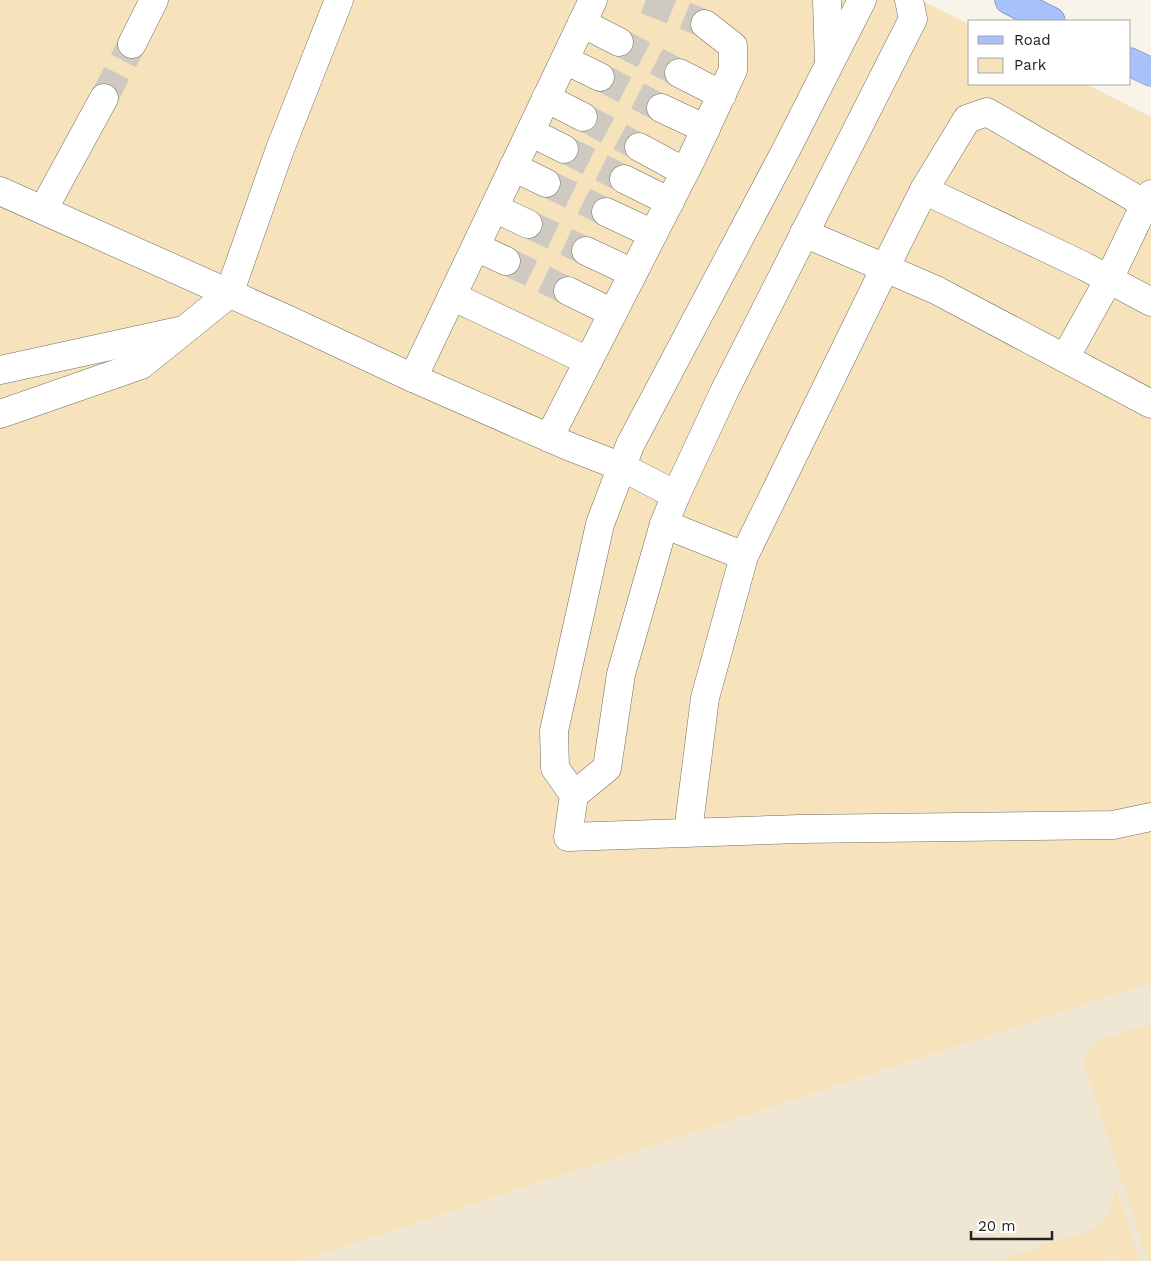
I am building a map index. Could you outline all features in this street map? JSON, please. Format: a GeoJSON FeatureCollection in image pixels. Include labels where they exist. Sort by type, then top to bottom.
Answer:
{"type":"FeatureCollection","features":[{"type":"Feature","properties":{"kind":"main road"},"geometry":{"type":"LineString","coordinates":[[1009,0],[1049,20]]}},
{"type":"Feature","properties":{"kind":"main road"},"geometry":{"type":"LineString","coordinates":[[1131,62],[1151,72]]}},
{"type":"Feature","properties":{"kind":"lane"},"geometry":{"type":"LineString","coordinates":[[132,44],[154,0]]}},
{"type":"Feature","properties":{"kind":"lane"},"geometry":{"type":"LineString","coordinates":[[0,414],[141,365],[229,294],[280,148],[339,0]]}},
{"type":"Feature","properties":{"kind":"lane"},"geometry":{"type":"LineString","coordinates":[[827,0],[829,66]]}},
{"type":"Feature","properties":{"kind":"lane"},"geometry":{"type":"LineString","coordinates":[[574,796],[555,768],[554,731],[600,524],[635,436],[786,150],[862,0]]}},
{"type":"Feature","properties":{"kind":"lane"},"geometry":{"type":"LineString","coordinates":[[909,0],[913,19],[724,392],[664,524],[621,674],[607,768],[574,796],[568,836],[800,829],[1113,825],[1151,817]]}},
{"type":"Feature","properties":{"kind":"lane"},"geometry":{"type":"LineString","coordinates":[[413,378],[588,11],[619,42]]}},
{"type":"Feature","properties":{"kind":"lane"},"geometry":{"type":"LineString","coordinates":[[549,438],[685,172],[733,70],[733,46],[705,24]]}},
{"type":"Feature","properties":{"kind":"lane"},"geometry":{"type":"LineString","coordinates":[[565,60],[600,78]]}},
{"type":"Feature","properties":{"kind":"lane"},"geometry":{"type":"LineString","coordinates":[[679,72],[722,95]]}},
{"type":"Feature","properties":{"kind":"lane"},"geometry":{"type":"LineString","coordinates":[[43,210],[104,98]]}},
{"type":"Feature","properties":{"kind":"lane"},"geometry":{"type":"LineString","coordinates":[[546,98],[583,117]]}},
{"type":"Feature","properties":{"kind":"lane"},"geometry":{"type":"LineString","coordinates":[[661,108],[706,129]]}},
{"type":"Feature","properties":{"kind":"lane"},"geometry":{"type":"LineString","coordinates":[[688,832],[706,698],[744,556],[924,190],[967,119],[987,112],[1148,199],[1110,279],[1065,358]]}},
{"type":"Feature","properties":{"kind":"lane"},"geometry":{"type":"LineString","coordinates":[[530,132],[564,150]]}},
{"type":"Feature","properties":{"kind":"lane"},"geometry":{"type":"LineString","coordinates":[[639,147],[685,172]]}},
{"type":"Feature","properties":{"kind":"lane"},"geometry":{"type":"LineString","coordinates":[[513,167],[546,183]]}},
{"type":"Feature","properties":{"kind":"lane"},"geometry":{"type":"LineString","coordinates":[[624,179],[670,202]]}},
{"type":"Feature","properties":{"kind":"lane"},"geometry":{"type":"LineString","coordinates":[[924,190],[1084,266],[1151,302]]}},
{"type":"Feature","properties":{"kind":"lane"},"geometry":{"type":"LineString","coordinates":[[0,191],[413,378],[549,438],[622,467],[676,495]]}},
{"type":"Feature","properties":{"kind":"lane"},"geometry":{"type":"LineString","coordinates":[[494,208],[528,224]]}},
{"type":"Feature","properties":{"kind":"lane"},"geometry":{"type":"LineString","coordinates":[[606,212],[653,234]]}},
{"type":"Feature","properties":{"kind":"lane"},"geometry":{"type":"LineString","coordinates":[[804,233],[936,290],[1151,404]]}},
{"type":"Feature","properties":{"kind":"lane"},"geometry":{"type":"LineString","coordinates":[[476,247],[506,261]]}},
{"type":"Feature","properties":{"kind":"lane"},"geometry":{"type":"LineString","coordinates":[[586,251],[633,273]]}},
{"type":"Feature","properties":{"kind":"lane"},"geometry":{"type":"LineString","coordinates":[[568,291],[613,313]]}},
{"type":"Feature","properties":{"kind":"lane"},"geometry":{"type":"LineString","coordinates":[[452,296],[588,361]]}},
{"type":"Feature","properties":{"kind":"lane"},"geometry":{"type":"LineString","coordinates":[[0,370],[185,329]]}},
{"type":"Feature","properties":{"kind":"lane"},"geometry":{"type":"LineString","coordinates":[[664,524],[744,556]]}},
{"type":"Feature","properties":{"kind":"shaded area"},"geometry":{"type":"Polygon","coordinates":[[[1151,983],[1151,1261],[300,1261],[1151,983]]]}},
{"type":"Feature","properties":{"kind":"green space"},"geometry":{"type":"Polygon","coordinates":[[[0,0],[921,0],[968,24],[968,85],[1088,85],[1151,117],[1151,983],[300,1261],[0,1261],[0,0]]]}},
{"type":"Feature","properties":{"kind":"green space"},"geometry":{"type":"Polygon","coordinates":[[[1151,1024],[1151,1261],[1148,1261],[1084,1060],[1100,1040],[1151,1024]]]}},
{"type":"Feature","properties":{"kind":"green space"},"geometry":{"type":"Polygon","coordinates":[[[1115,1184],[1140,1261],[1118,1261],[1116,1256],[1101,1261],[995,1261],[1095,1229],[1109,1214],[1114,1197],[1115,1184]]]}},
{"type":"Feature","properties":{"kind":"tunnel"},"geometry":{"type":"LineString","coordinates":[[646,0],[705,24]]}},
{"type":"Feature","properties":{"kind":"tunnel"},"geometry":{"type":"LineString","coordinates":[[619,42],[679,73]]}},
{"type":"Feature","properties":{"kind":"tunnel"},"geometry":{"type":"LineString","coordinates":[[104,98],[132,44]]}},
{"type":"Feature","properties":{"kind":"tunnel"},"geometry":{"type":"LineString","coordinates":[[600,77],[661,108]]}},
{"type":"Feature","properties":{"kind":"tunnel"},"geometry":{"type":"LineString","coordinates":[[583,117],[639,147]]}},
{"type":"Feature","properties":{"kind":"tunnel"},"geometry":{"type":"LineString","coordinates":[[564,149],[624,179]]}},
{"type":"Feature","properties":{"kind":"tunnel"},"geometry":{"type":"LineString","coordinates":[[546,183],[606,212]]}},
{"type":"Feature","properties":{"kind":"tunnel"},"geometry":{"type":"LineString","coordinates":[[528,224],[586,251]]}},
{"type":"Feature","properties":{"kind":"tunnel"},"geometry":{"type":"LineString","coordinates":[[506,261],[568,291]]}}]}
